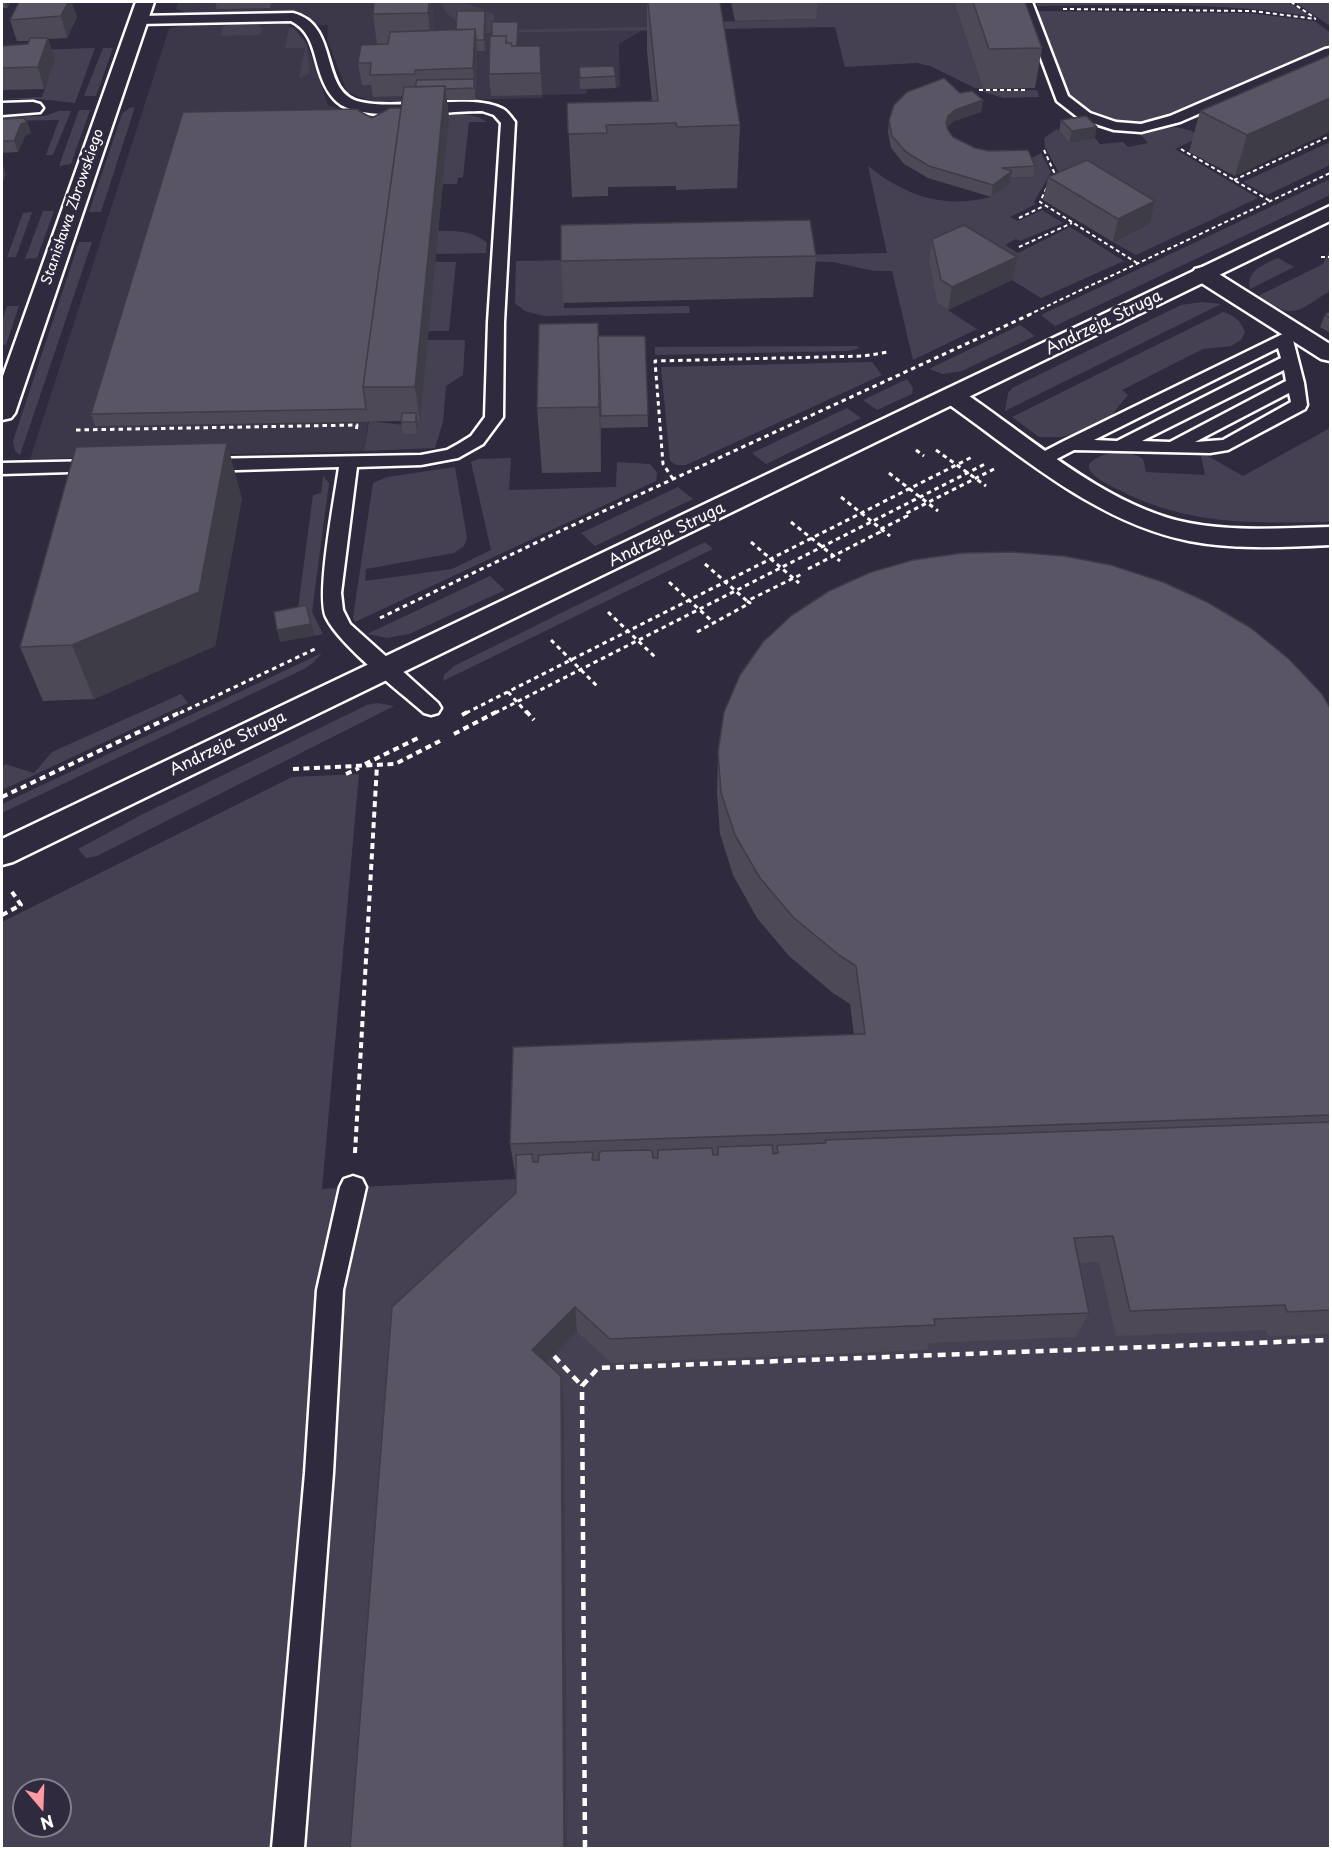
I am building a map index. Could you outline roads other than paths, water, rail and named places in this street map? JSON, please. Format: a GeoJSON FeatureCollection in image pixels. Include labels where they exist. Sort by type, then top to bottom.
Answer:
{"type":"FeatureCollection","features":[{"type":"Feature","properties":{"kind":"street","name":"Stanisława Zbrowskiego"},"geometry":{"type":"LineString","coordinates":[[2,413],[141,11]]}},
{"type":"Feature","properties":{"kind":"street"},"geometry":{"type":"LineString","coordinates":[[2,109],[33,108]]}},
{"type":"Feature","properties":{"kind":"street","name":"Andrzeja Struga"},"geometry":{"type":"LineString","coordinates":[[2,854],[1330,213]]}},
{"type":"Feature","properties":{"kind":"street"},"geometry":{"type":"LineString","coordinates":[[1203,274],[1291,335],[1330,354]]}},
{"type":"Feature","properties":{"kind":"street"},"geometry":{"type":"LineString","coordinates":[[953,396],[1123,510],[1172,529],[1220,536],[1330,536]]}},
{"type":"Feature","properties":{"kind":"lane"},"geometry":{"type":"LineString","coordinates":[[1028,5],[1059,94],[1079,112],[1114,126],[1141,128],[1158,125],[1330,52]]}},
{"type":"Feature","properties":{"kind":"lane"},"geometry":{"type":"LineString","coordinates":[[141,11],[293,17],[303,20],[308,24],[318,46],[336,93],[348,103],[368,108],[483,107],[499,112],[508,122],[496,322],[494,417],[477,440],[452,454],[421,460],[182,465]]}},
{"type":"Feature","properties":{"kind":"lane"},"geometry":{"type":"LineString","coordinates":[[1026,447],[1071,445],[1210,448],[1228,445],[1299,405],[1290,360],[1291,335],[1071,445]]}},
{"type":"Feature","properties":{"kind":"lane"},"geometry":{"type":"LineString","coordinates":[[1119,446],[1290,360]]}},
{"type":"Feature","properties":{"kind":"lane"},"geometry":{"type":"LineString","coordinates":[[349,462],[332,592],[332,608],[336,620],[348,634],[431,708]]}},
{"type":"Feature","properties":{"kind":"lane"},"geometry":{"type":"LineString","coordinates":[[2,469],[111,467]]}},
{"type":"Feature","properties":{"kind":"lane"},"geometry":{"type":"LineString","coordinates":[[288,1848],[319,1473],[330,1290],[353,1187]]}}]}
